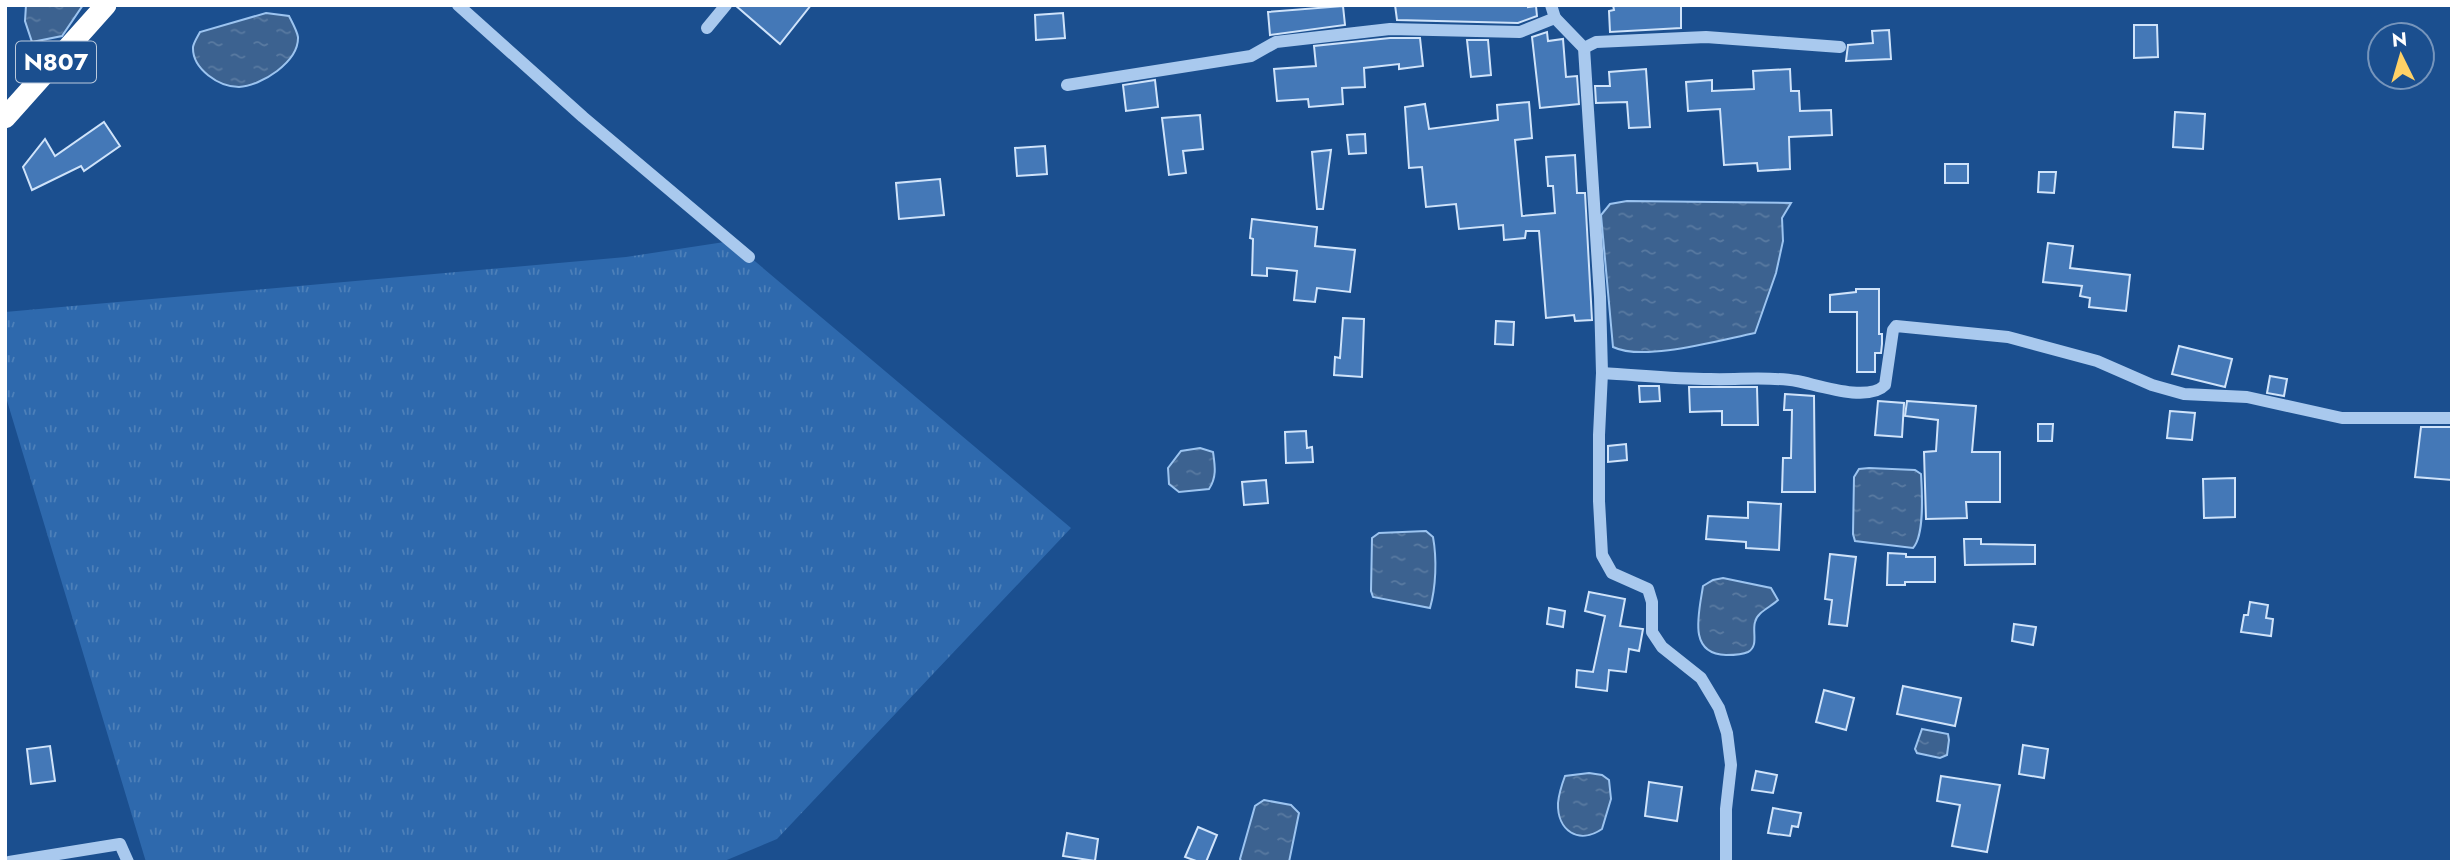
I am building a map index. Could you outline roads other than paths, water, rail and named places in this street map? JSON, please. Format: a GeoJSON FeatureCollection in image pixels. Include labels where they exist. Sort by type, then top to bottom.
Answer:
{"type":"FeatureCollection","features":[{"type":"Feature","properties":{"kind":"highway","name":"N807"},"geometry":{"type":"LineString","coordinates":[[5,118],[106,5]]}},
{"type":"Feature","properties":{"kind":"street"},"geometry":{"type":"LineString","coordinates":[[458,5],[583,117],[749,257]]}},
{"type":"Feature","properties":{"kind":"street"},"geometry":{"type":"LineString","coordinates":[[707,28],[726,5]]}},
{"type":"Feature","properties":{"kind":"street"},"geometry":{"type":"LineString","coordinates":[[1067,85],[1251,56],[1276,41],[1390,29],[1520,32],[1553,12],[1584,48],[1600,297],[1602,555],[1612,573],[1648,589],[1652,632],[1662,647],[1700,678],[1719,708],[1727,733],[1731,765],[1726,809],[1726,862]]}},
{"type":"Feature","properties":{"kind":"street"},"geometry":{"type":"LineString","coordinates":[[1584,48],[1596,42],[1706,37],[1840,47]]}},
{"type":"Feature","properties":{"kind":"street"},"geometry":{"type":"LineString","coordinates":[[1602,373],[1690,379],[1793,380],[1856,393],[1873,392],[1881,390],[1885,385],[1893,330],[1896,326],[1913,326],[2008,337],[2097,361],[2152,385],[2184,394],[2247,397],[2342,418],[2452,418]]}},
{"type":"Feature","properties":{"kind":"street"},"geometry":{"type":"LineString","coordinates":[[9,862],[120,844],[128,862]]}},
{"type":"Feature","properties":{"kind":"water"},"geometry":{"type":"Polygon","coordinates":[[[26,5],[83,5],[62,36],[32,42],[25,21],[26,5]]]}},
{"type":"Feature","properties":{"kind":"water"},"geometry":{"type":"Polygon","coordinates":[[[266,13],[289,16],[298,37],[292,55],[277,71],[258,82],[239,87],[215,80],[197,63],[193,47],[200,32],[266,13]]]}},
{"type":"Feature","properties":{"kind":"water"},"geometry":{"type":"Polygon","coordinates":[[[1627,201],[1791,203],[1782,218],[1783,241],[1776,273],[1755,333],[1662,351],[1627,351],[1613,347],[1601,215],[1610,204],[1627,201]]]}},
{"type":"Feature","properties":{"kind":"water"},"geometry":{"type":"Polygon","coordinates":[[[1200,448],[1213,452],[1215,471],[1212,485],[1209,489],[1179,492],[1169,484],[1168,468],[1181,451],[1200,448]]]}},
{"type":"Feature","properties":{"kind":"water"},"geometry":{"type":"Polygon","coordinates":[[[1859,469],[1915,470],[1921,474],[1921,523],[1913,548],[1855,541],[1854,477],[1859,469]]]}},
{"type":"Feature","properties":{"kind":"water"},"geometry":{"type":"Polygon","coordinates":[[[1426,531],[1433,537],[1435,554],[1435,582],[1430,608],[1373,597],[1372,538],[1379,533],[1426,531]]]}},
{"type":"Feature","properties":{"kind":"water"},"geometry":{"type":"Polygon","coordinates":[[[1723,578],[1771,588],[1778,600],[1756,618],[1753,646],[1746,653],[1714,653],[1705,648],[1701,640],[1698,619],[1703,586],[1723,578]]]}},
{"type":"Feature","properties":{"kind":"water"},"geometry":{"type":"Polygon","coordinates":[[[1922,729],[1948,734],[1947,755],[1940,758],[1917,753],[1915,749],[1922,729]]]}},
{"type":"Feature","properties":{"kind":"water"},"geometry":{"type":"Polygon","coordinates":[[[1589,773],[1602,775],[1609,780],[1611,799],[1602,829],[1585,836],[1565,828],[1558,803],[1565,776],[1589,773]]]}},
{"type":"Feature","properties":{"kind":"water"},"geometry":{"type":"Polygon","coordinates":[[[1264,800],[1291,805],[1299,813],[1289,862],[1242,862],[1240,859],[1255,806],[1264,800]]]}}]}
